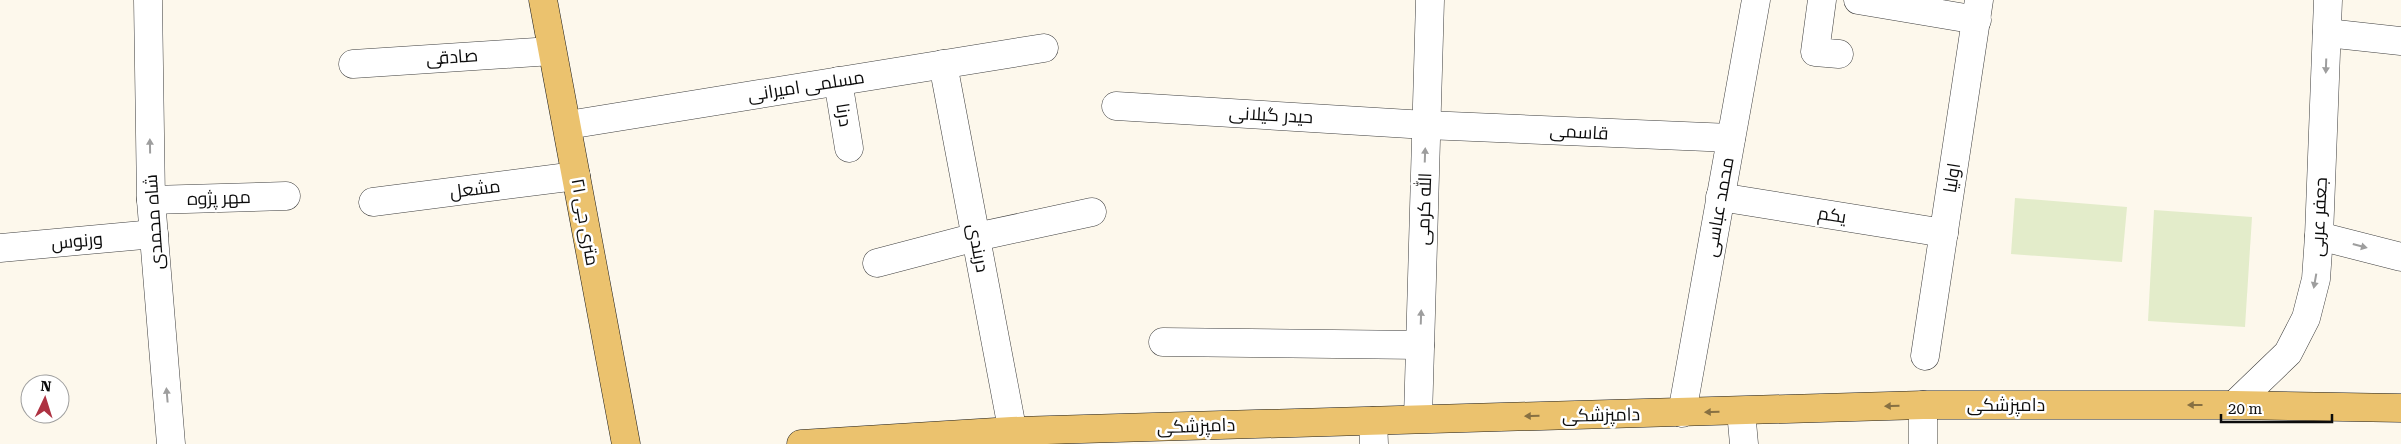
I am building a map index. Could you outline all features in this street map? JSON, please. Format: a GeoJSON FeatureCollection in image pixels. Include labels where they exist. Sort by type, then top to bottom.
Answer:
{"type":"FeatureCollection","features":[{"type":"Feature","properties":{"kind":"main road","name":"۲۱ متری جی"},"geometry":{"type":"LineString","coordinates":[[543,0],[626,444]]}},
{"type":"Feature","properties":{"kind":"main road","name":"دامپزشکی"},"geometry":{"type":"LineString","coordinates":[[801,444],[1014,438],[1374,432],[1418,418],[1682,413],[1923,405],[2234,405],[2401,408]]}},
{"type":"Feature","properties":{"kind":"street","name":"شاه محمدی"},"geometry":{"type":"LineString","coordinates":[[148,0],[151,200],[172,444]]}},
{"type":"Feature","properties":{"kind":"street","name":"الله کرمی"},"geometry":{"type":"LineString","coordinates":[[1418,418],[1430,0]]}},
{"type":"Feature","properties":{"kind":"street","name":"محمد عباسی"},"geometry":{"type":"LineString","coordinates":[[1682,413],[1756,0]]}},
{"type":"Feature","properties":{"kind":"street"},"geometry":{"type":"LineString","coordinates":[[1822,0],[1815,52],[1839,54]]}},
{"type":"Feature","properties":{"kind":"street"},"geometry":{"type":"LineString","coordinates":[[1858,0],[1978,10]]}},
{"type":"Feature","properties":{"kind":"street","name":"جعفر عربی"},"geometry":{"type":"LineString","coordinates":[[2234,405],[2288,352],[2306,318],[2316,279],[2328,0]]}},
{"type":"Feature","properties":{"kind":"street","name":"اولیا"},"geometry":{"type":"LineString","coordinates":[[1925,356],[1978,10]]}},
{"type":"Feature","properties":{"kind":"street"},"geometry":{"type":"LineString","coordinates":[[2327,33],[2401,41]]}},
{"type":"Feature","properties":{"kind":"street","name":"مسلمی امیرانی"},"geometry":{"type":"LineString","coordinates":[[568,126],[1044,48]]}},
{"type":"Feature","properties":{"kind":"street","name":"صادقی"},"geometry":{"type":"LineString","coordinates":[[353,64],[552,51]]}},
{"type":"Feature","properties":{"kind":"street","name":"دربندی"},"geometry":{"type":"LineString","coordinates":[[943,64],[1014,438]]}},
{"type":"Feature","properties":{"kind":"street","name":"درنا"},"geometry":{"type":"LineString","coordinates":[[838,81],[849,148]]}},
{"type":"Feature","properties":{"kind":"street","name":"حیدر گیلانی"},"geometry":{"type":"LineString","coordinates":[[1116,106],[1426,125]]}},
{"type":"Feature","properties":{"kind":"street","name":"قاسمی"},"geometry":{"type":"LineString","coordinates":[[1426,125],[1731,138]]}},
{"type":"Feature","properties":{"kind":"street","name":"مشعل"},"geometry":{"type":"LineString","coordinates":[[373,202],[576,176]]}},
{"type":"Feature","properties":{"kind":"street","name":"مهر پژوه"},"geometry":{"type":"LineString","coordinates":[[151,200],[286,196]]}},
{"type":"Feature","properties":{"kind":"street","name":"یکم"},"geometry":{"type":"LineString","coordinates":[[1720,197],[1944,233]]}},
{"type":"Feature","properties":{"kind":"street"},"geometry":{"type":"LineString","coordinates":[[877,263],[976,237],[1092,212]]}},
{"type":"Feature","properties":{"kind":"street","name":"ورنوس"},"geometry":{"type":"LineString","coordinates":[[0,248],[154,234]]}},
{"type":"Feature","properties":{"kind":"street"},"geometry":{"type":"LineString","coordinates":[[2319,236],[2401,257]]}},
{"type":"Feature","properties":{"kind":"street"},"geometry":{"type":"LineString","coordinates":[[1163,342],[1420,345]]}},
{"type":"Feature","properties":{"kind":"street"},"geometry":{"type":"LineString","coordinates":[[1923,405],[1923,444]]}},
{"type":"Feature","properties":{"kind":"street"},"geometry":{"type":"LineString","coordinates":[[1741,411],[1744,444]]}},
{"type":"Feature","properties":{"kind":"green space"},"geometry":{"type":"Polygon","coordinates":[[[2015,198],[2127,207],[2122,262],[2011,254],[2015,198]]]}},
{"type":"Feature","properties":{"kind":"green space"},"geometry":{"type":"Polygon","coordinates":[[[2154,210],[2252,217],[2245,327],[2148,321],[2154,210]]]}}]}
